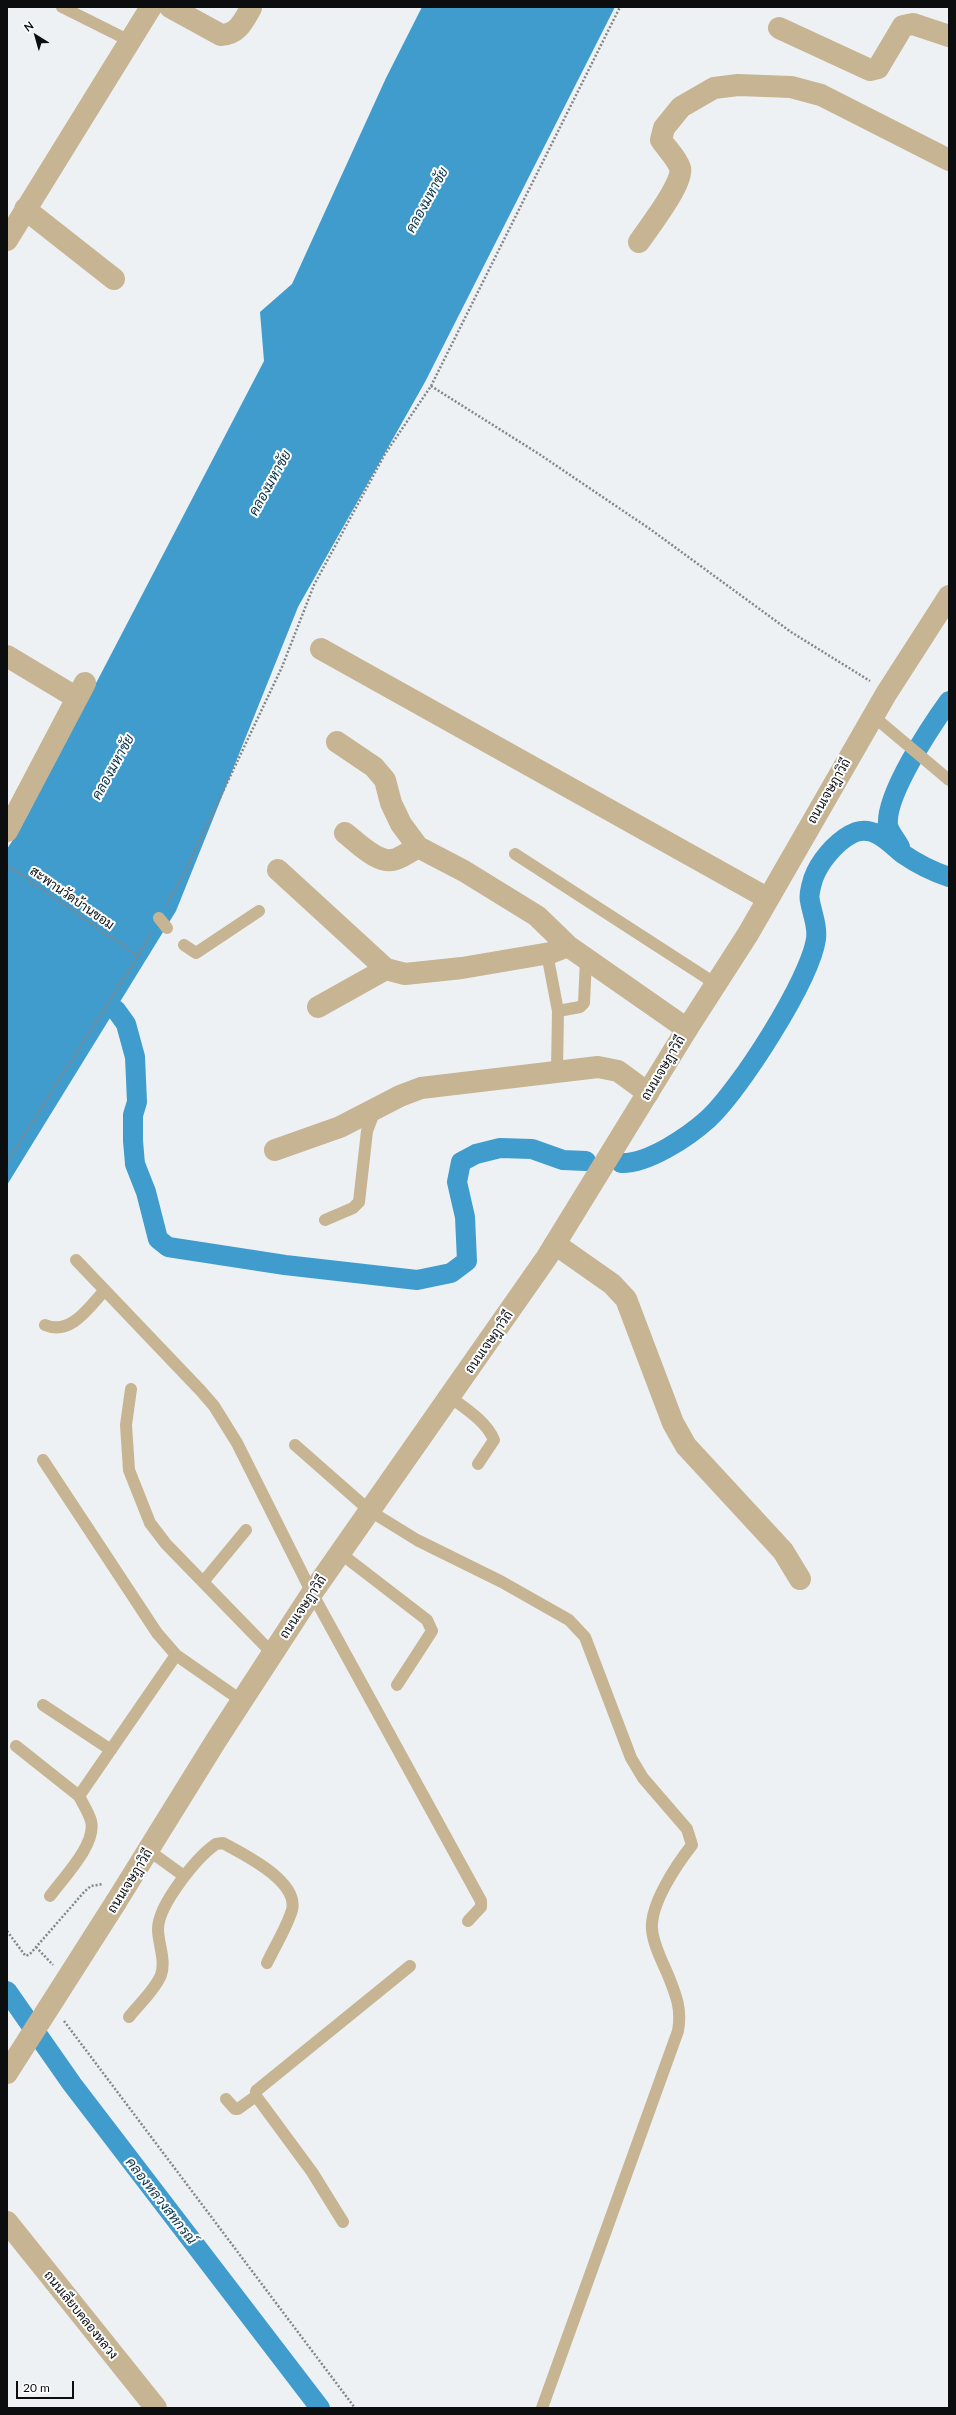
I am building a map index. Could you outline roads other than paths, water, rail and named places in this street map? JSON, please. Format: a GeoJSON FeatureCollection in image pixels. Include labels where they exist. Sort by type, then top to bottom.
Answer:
{"type":"FeatureCollection","features":[{"type":"Feature","properties":{"kind":"street"},"geometry":{"type":"LineString","coordinates":[[7,239],[151,7]]}},
{"type":"Feature","properties":{"kind":"street"},"geometry":{"type":"LineString","coordinates":[[170,7],[221,35],[230,34],[237,30],[251,8]]}},
{"type":"Feature","properties":{"kind":"street"},"geometry":{"type":"LineString","coordinates":[[779,28],[870,70],[878,68],[903,26],[913,24],[949,36]]}},
{"type":"Feature","properties":{"kind":"street"},"geometry":{"type":"LineString","coordinates":[[639,242],[668,200],[680,174],[680,166],[661,140],[664,128],[681,107],[714,88],[738,85],[791,87],[821,95],[949,160]]}},
{"type":"Feature","properties":{"kind":"street"},"geometry":{"type":"LineString","coordinates":[[25,209],[114,279]]}},
{"type":"Feature","properties":{"kind":"street","name":"ถนนเจษฎาวิถี"},"geometry":{"type":"LineString","coordinates":[[7,2073],[129,1883],[148,1850],[272,1653],[340,1552],[450,1397],[555,1244],[687,1029],[748,934],[767,898],[886,694],[949,596]]}},
{"type":"Feature","properties":{"kind":"street"},"geometry":{"type":"LineString","coordinates":[[321,649],[767,898]]}},
{"type":"Feature","properties":{"kind":"street"},"geometry":{"type":"LineString","coordinates":[[7,656],[81,691],[7,832]]}},
{"type":"Feature","properties":{"kind":"street"},"geometry":{"type":"LineString","coordinates":[[337,742],[374,767],[385,780],[391,803],[401,824],[418,847],[464,871],[537,916],[568,946],[687,1029]]}},
{"type":"Feature","properties":{"kind":"street"},"geometry":{"type":"LineString","coordinates":[[344,833],[376,856],[387,861],[396,860],[418,847]]}},
{"type":"Feature","properties":{"kind":"street"},"geometry":{"type":"LineString","coordinates":[[278,870],[386,969],[405,974],[462,968],[550,953],[568,946]]}},
{"type":"Feature","properties":{"kind":"street"},"geometry":{"type":"LineString","coordinates":[[318,1007],[386,969]]}},
{"type":"Feature","properties":{"kind":"street"},"geometry":{"type":"LineString","coordinates":[[275,1150],[340,1127],[421,1088],[598,1067],[618,1071],[648,1093]]}},
{"type":"Feature","properties":{"kind":"street"},"geometry":{"type":"LineString","coordinates":[[555,1244],[612,1284],[626,1299],[673,1423],[686,1446],[783,1551],[800,1579]]}},
{"type":"Feature","properties":{"kind":"street","name":"ถนนเลียบคลองหลวง"},"geometry":{"type":"LineString","coordinates":[[7,2222],[156,2408]]}},
{"type":"Feature","properties":{"kind":"lane"},"geometry":{"type":"LineString","coordinates":[[62,7],[130,41]]}},
{"type":"Feature","properties":{"kind":"lane"},"geometry":{"type":"LineString","coordinates":[[873,716],[949,780]]}},
{"type":"Feature","properties":{"kind":"lane"},"geometry":{"type":"LineString","coordinates":[[514,854],[716,984]]}},
{"type":"Feature","properties":{"kind":"lane"},"geometry":{"type":"LineString","coordinates":[[184,945],[196,953],[259,911]]}},
{"type":"Feature","properties":{"kind":"lane"},"geometry":{"type":"LineString","coordinates":[[159,918],[167,928]]}},
{"type":"Feature","properties":{"kind":"lane"},"geometry":{"type":"LineString","coordinates":[[558,1011],[580,1007],[584,1003],[586,959]]}},
{"type":"Feature","properties":{"kind":"lane"},"geometry":{"type":"LineString","coordinates":[[549,964],[558,1011],[557,1071]]}},
{"type":"Feature","properties":{"kind":"lane"},"geometry":{"type":"LineString","coordinates":[[325,1220],[352,1208],[359,1202],[367,1131],[375,1110]]}},
{"type":"Feature","properties":{"kind":"lane"},"geometry":{"type":"LineString","coordinates":[[76,1260],[214,1406],[253,1473],[312,1593],[481,1901],[481,1908],[468,1921]]}},
{"type":"Feature","properties":{"kind":"lane"},"geometry":{"type":"LineString","coordinates":[[45,1325],[61,1328],[72,1324],[105,1290]]}},
{"type":"Feature","properties":{"kind":"lane"},"geometry":{"type":"LineString","coordinates":[[131,1389],[126,1425],[129,1470],[150,1523],[166,1544],[272,1653]]}},
{"type":"Feature","properties":{"kind":"lane"},"geometry":{"type":"LineString","coordinates":[[450,1397],[484,1424],[494,1440],[478,1464]]}},
{"type":"Feature","properties":{"kind":"lane"},"geometry":{"type":"LineString","coordinates":[[295,1445],[370,1511],[417,1540],[502,1582],[569,1620],[585,1636],[631,1758],[643,1778],[687,1830],[692,1845],[682,1858],[653,1911],[652,1930],[678,2001],[681,2015],[678,2031],[542,2408]]}},
{"type":"Feature","properties":{"kind":"lane"},"geometry":{"type":"LineString","coordinates":[[43,1460],[142,1613],[176,1655],[242,1701]]}},
{"type":"Feature","properties":{"kind":"lane"},"geometry":{"type":"LineString","coordinates":[[203,1582],[246,1530]]}},
{"type":"Feature","properties":{"kind":"lane"},"geometry":{"type":"LineString","coordinates":[[340,1552],[427,1620],[432,1631],[397,1684]]}},
{"type":"Feature","properties":{"kind":"lane"},"geometry":{"type":"LineString","coordinates":[[79,1796],[176,1655]]}},
{"type":"Feature","properties":{"kind":"lane"},"geometry":{"type":"LineString","coordinates":[[43,1705],[111,1750]]}},
{"type":"Feature","properties":{"kind":"lane"},"geometry":{"type":"LineString","coordinates":[[16,1746],[79,1796],[91,1821],[92,1834],[85,1850],[50,1896]]}},
{"type":"Feature","properties":{"kind":"lane"},"geometry":{"type":"LineString","coordinates":[[129,2016],[160,1975],[162,1951],[158,1937],[158,1926],[184,1876],[209,1849],[223,1843],[281,1880],[290,1892],[292,1908],[267,1963]]}},
{"type":"Feature","properties":{"kind":"lane"},"geometry":{"type":"LineString","coordinates":[[148,1850],[184,1876]]}},
{"type":"Feature","properties":{"kind":"lane"},"geometry":{"type":"LineString","coordinates":[[226,2099],[235,2109],[238,2109],[256,2096],[259,2087],[410,1966]]}},
{"type":"Feature","properties":{"kind":"lane"},"geometry":{"type":"LineString","coordinates":[[256,2096],[312,2172],[343,2222]]}},
{"type":"Feature","properties":{"kind":"water","name":"คลองมหาชัย"},"geometry":{"type":"Polygon","coordinates":[[[422,7],[615,7],[425,382],[298,607],[176,911],[7,1185],[7,849],[20,829],[264,361],[260,312],[292,284],[386,78],[422,7]]]}},
{"type":"Feature","properties":{"kind":"waterway"},"geometry":{"type":"LineString","coordinates":[[900,847],[888,825],[889,812],[894,796],[901,779],[921,743],[949,701]]}},
{"type":"Feature","properties":{"kind":"waterway"},"geometry":{"type":"LineString","coordinates":[[621,1163],[632,1162],[655,1154],[690,1134],[708,1119],[721,1105],[754,1061],[787,1007],[811,957],[816,939],[816,924],[810,898],[811,886],[819,866],[838,843],[856,832],[870,832],[882,837],[914,861],[949,877]]}},
{"type":"Feature","properties":{"kind":"waterway"},"geometry":{"type":"LineString","coordinates":[[116,1010],[126,1024],[135,1057],[137,1102],[133,1115],[135,1164],[146,1192],[158,1239],[168,1247],[285,1265],[417,1280],[451,1273],[467,1261],[465,1217],[457,1182],[461,1162],[476,1154],[500,1148],[532,1149],[563,1160],[586,1161]]}},
{"type":"Feature","properties":{"kind":"waterway","name":"คลองหลวงสหกรณ์"},"geometry":{"type":"LineString","coordinates":[[7,1991],[72,2084],[320,2408]]}}]}
